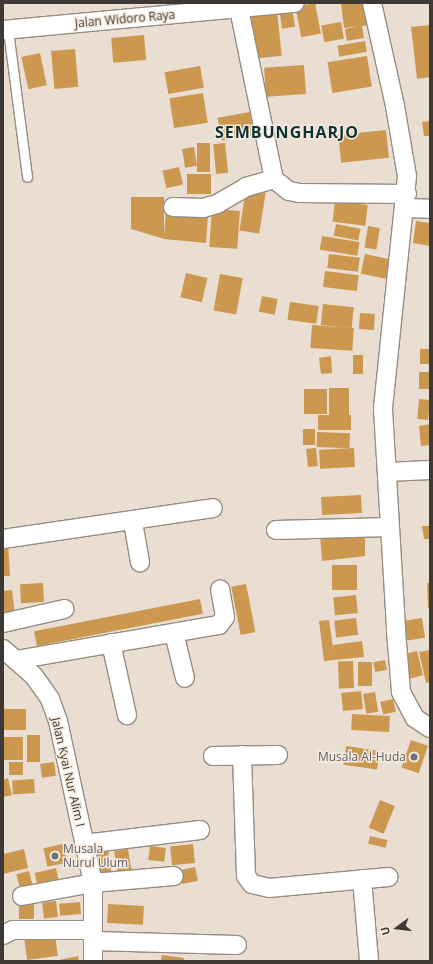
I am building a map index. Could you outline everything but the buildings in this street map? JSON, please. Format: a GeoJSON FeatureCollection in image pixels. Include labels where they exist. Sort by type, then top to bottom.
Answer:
{"type":"FeatureCollection","features":[{"type":"Feature","properties":{"kind":"street","name":"Jalan Widoro Raya"},"geometry":{"type":"LineString","coordinates":[[6,30],[295,3]]}},
{"type":"Feature","properties":{"kind":"street"},"geometry":{"type":"LineString","coordinates":[[372,3],[402,138],[406,201],[383,409],[401,692],[415,718],[430,728]]}},
{"type":"Feature","properties":{"kind":"street"},"geometry":{"type":"LineString","coordinates":[[239,9],[274,179],[289,191],[299,193],[406,201],[430,209]]}},
{"type":"Feature","properties":{"kind":"street"},"geometry":{"type":"LineString","coordinates":[[173,207],[203,208],[217,204],[246,187],[274,179]]}},
{"type":"Feature","properties":{"kind":"street"},"geometry":{"type":"LineString","coordinates":[[387,472],[430,470]]}},
{"type":"Feature","properties":{"kind":"street"},"geometry":{"type":"LineString","coordinates":[[3,539],[133,522],[213,508]]}},
{"type":"Feature","properties":{"kind":"street"},"geometry":{"type":"LineString","coordinates":[[133,522],[140,562]]}},
{"type":"Feature","properties":{"kind":"street"},"geometry":{"type":"LineString","coordinates":[[276,530],[390,527]]}},
{"type":"Feature","properties":{"kind":"street"},"geometry":{"type":"LineString","coordinates":[[10,654],[111,643],[174,633],[222,622],[225,617],[220,589]]}},
{"type":"Feature","properties":{"kind":"street"},"geometry":{"type":"LineString","coordinates":[[3,623],[64,609]]}},
{"type":"Feature","properties":{"kind":"street"},"geometry":{"type":"LineString","coordinates":[[174,633],[185,678]]}},
{"type":"Feature","properties":{"kind":"street"},"geometry":{"type":"LineString","coordinates":[[111,643],[127,716]]}},
{"type":"Feature","properties":{"kind":"street","name":"Jalan Kyai Nur Alim I"},"geometry":{"type":"LineString","coordinates":[[10,654],[34,676],[50,699],[93,883],[93,961]]}},
{"type":"Feature","properties":{"kind":"street"},"geometry":{"type":"LineString","coordinates":[[242,755],[246,876],[252,884],[269,888],[388,877]]}},
{"type":"Feature","properties":{"kind":"street"},"geometry":{"type":"LineString","coordinates":[[213,756],[278,755]]}},
{"type":"Feature","properties":{"kind":"street"},"geometry":{"type":"LineString","coordinates":[[84,844],[200,830]]}},
{"type":"Feature","properties":{"kind":"street"},"geometry":{"type":"LineString","coordinates":[[22,896],[93,883],[174,876]]}},
{"type":"Feature","properties":{"kind":"street"},"geometry":{"type":"LineString","coordinates":[[362,879],[369,961]]}},
{"type":"Feature","properties":{"kind":"street"},"geometry":{"type":"LineString","coordinates":[[3,935],[13,930],[237,945]]}},
{"type":"Feature","properties":{"kind":"lane"},"geometry":{"type":"LineString","coordinates":[[6,30],[27,177]]}},
{"type":"Feature","properties":{"kind":"place","name":"Musala Al-Huda"},"geometry":{"type":"Point","coordinates":[414,757]}},
{"type":"Feature","properties":{"kind":"place","name":"Musala Nurul Ulum"},"geometry":{"type":"Point","coordinates":[55,856]}},
{"type":"Feature","properties":{"kind":"district","name":"SEMBUNGHARJO"},"geometry":{"type":"Point","coordinates":[287,132]}}]}
